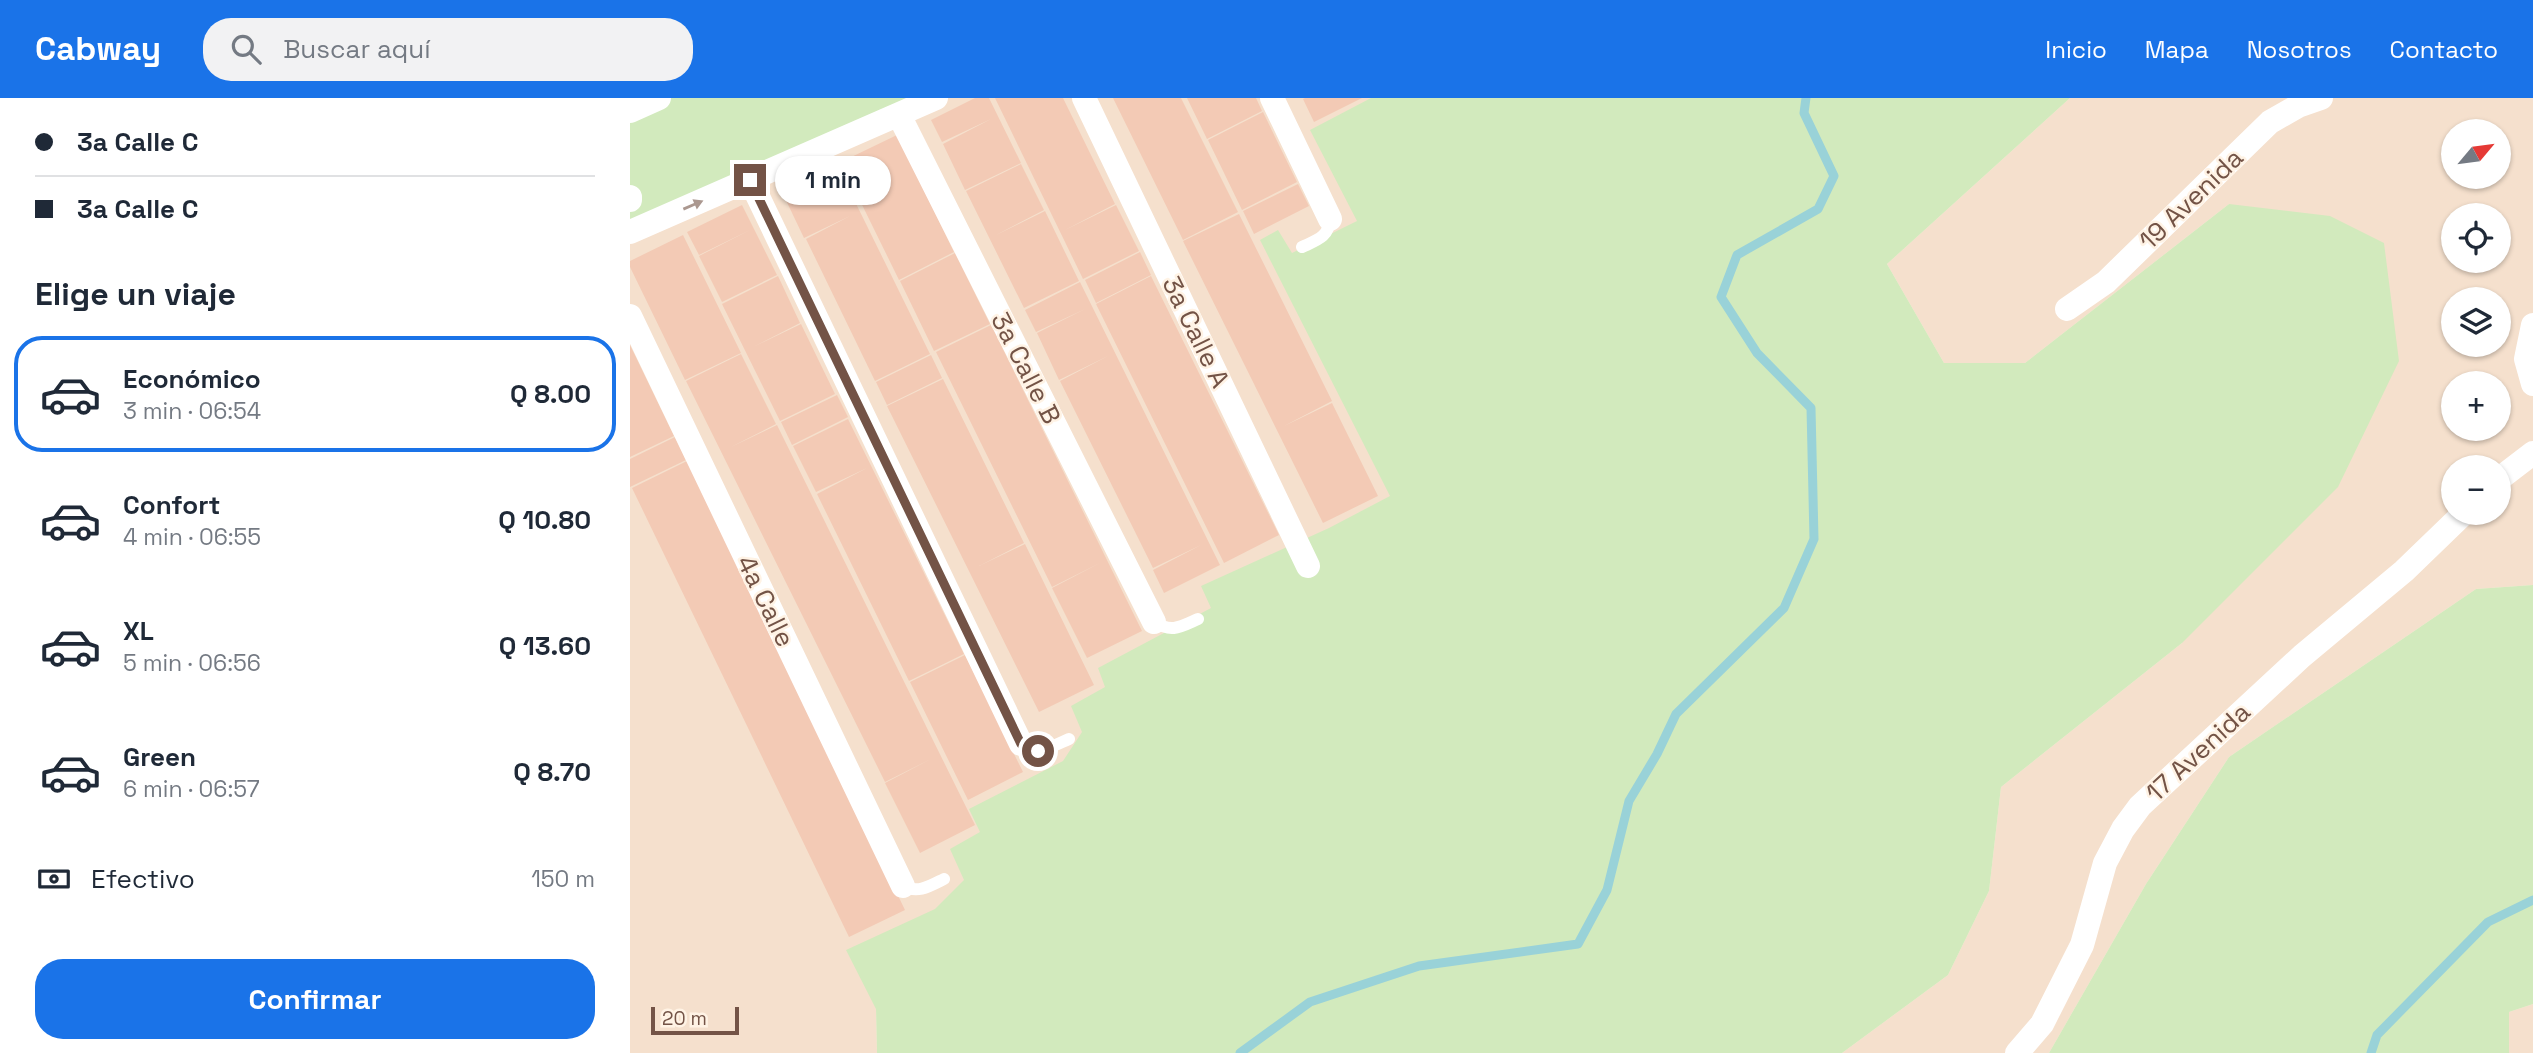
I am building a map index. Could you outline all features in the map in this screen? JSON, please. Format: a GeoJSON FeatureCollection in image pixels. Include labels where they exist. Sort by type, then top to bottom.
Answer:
{"type":"FeatureCollection","features":[{"type":"Feature","properties":{"kind":"street"},"geometry":{"type":"LineString","coordinates":[[630,111],[659,98]]}},
{"type":"Feature","properties":{"kind":"street"},"geometry":{"type":"LineString","coordinates":[[630,232],[936,98]]}},
{"type":"Feature","properties":{"kind":"street","name":"3a Calle A"},"geometry":{"type":"LineString","coordinates":[[1084,98],[1308,566]]}},
{"type":"Feature","properties":{"kind":"street"},"geometry":{"type":"LineString","coordinates":[[1272,98],[1329,219]]}},
{"type":"Feature","properties":{"kind":"street","name":"19 Avenida"},"geometry":{"type":"LineString","coordinates":[[2067,309],[2106,282],[2270,122],[2298,106],[2321,98]]}},
{"type":"Feature","properties":{"kind":"street","name":"3a Calle B"},"geometry":{"type":"LineString","coordinates":[[899,115],[1154,622]]}},
{"type":"Feature","properties":{"kind":"street"},"geometry":{"type":"LineString","coordinates":[[750,180],[1021,744]]}},
{"type":"Feature","properties":{"kind":"street","name":"4a Calle"},"geometry":{"type":"LineString","coordinates":[[630,316],[903,886]]}},
{"type":"Feature","properties":{"kind":"street"},"geometry":{"type":"LineString","coordinates":[[2533,325],[2526,359],[2533,384]]}},
{"type":"Feature","properties":{"kind":"street"},"geometry":{"type":"LineString","coordinates":[[2511,470],[2533,453]]}},
{"type":"Feature","properties":{"kind":"street","name":"17 Avenida"},"geometry":{"type":"LineString","coordinates":[[2017,1053],[2042,1024],[2082,945],[2105,863],[2123,829],[2140,806],[2293,665],[2404,571],[2452,525]]}},
{"type":"Feature","properties":{"kind":"lane"},"geometry":{"type":"LineString","coordinates":[[1302,247],[1321,239],[1329,230],[1329,219]]}},
{"type":"Feature","properties":{"kind":"lane"},"geometry":{"type":"LineString","coordinates":[[1154,622],[1164,628],[1177,629],[1199,619]]}},
{"type":"Feature","properties":{"kind":"lane"},"geometry":{"type":"LineString","coordinates":[[1021,744],[1028,750],[1038,751],[1069,739]]}},
{"type":"Feature","properties":{"kind":"lane"},"geometry":{"type":"LineString","coordinates":[[903,886],[912,891],[924,889],[944,879]]}},
{"type":"Feature","properties":{"kind":"shaded area"},"geometry":{"type":"Polygon","coordinates":[[[630,98],[1392,98],[1453,484],[876,1009],[877,1053],[630,1053],[630,98]]]}},
{"type":"Feature","properties":{"kind":"shaded area"},"geometry":{"type":"Polygon","coordinates":[[[2070,98],[2533,98],[2533,585],[2476,589],[2229,757],[2146,884],[2049,1053],[1842,1053],[1948,975],[1989,891],[2001,787],[2182,643],[2229,204],[2025,363],[1944,363],[1887,264],[2070,98]]]}},
{"type":"Feature","properties":{"kind":"shaded area"},"geometry":{"type":"Polygon","coordinates":[[[2533,1004],[2533,1053],[2509,1053],[2509,1012],[2533,1004]]]}},
{"type":"Feature","properties":{"kind":"green space"},"geometry":{"type":"Polygon","coordinates":[[[659,98],[936,98],[630,232],[630,111],[659,98]]]}},
{"type":"Feature","properties":{"kind":"green space"},"geometry":{"type":"Polygon","coordinates":[[[1371,98],[2070,98],[1887,264],[1944,363],[2025,363],[2229,204],[2330,216],[2384,243],[2399,361],[2338,487],[2182,643],[2001,787],[1989,891],[1948,975],[1842,1053],[877,1053],[876,1009],[846,950],[935,909],[964,880],[950,849],[980,832],[969,809],[1063,761],[1082,732],[1071,706],[1105,687],[1098,668],[1211,608],[1201,586],[1329,528],[1390,496],[1260,240],[1278,230],[1292,253],[1357,221],[1310,130],[1371,98]]]}},
{"type":"Feature","properties":{"kind":"green space"},"geometry":{"type":"Polygon","coordinates":[[[2533,585],[2533,1004],[2509,1012],[2509,1053],[2049,1053],[2146,884],[2229,757],[2476,589],[2533,585]]]}},
{"type":"Feature","properties":{"kind":"building"},"geometry":{"type":"Polygon","coordinates":[[[975,98],[989,98],[1021,163],[965,190],[943,144],[991,119],[942,142],[931,120],[975,98]]]}},
{"type":"Feature","properties":{"kind":"building"},"geometry":{"type":"Polygon","coordinates":[[[995,98],[1063,98],[1115,204],[1065,230],[1116,205],[1139,251],[1083,279],[995,98]]]}},
{"type":"Feature","properties":{"kind":"building"},"geometry":{"type":"Polygon","coordinates":[[[1113,98],[1181,98],[1238,212],[1183,240],[1113,98]]]}},
{"type":"Feature","properties":{"kind":"building"},"geometry":{"type":"Polygon","coordinates":[[[1187,98],[1256,98],[1262,111],[1207,139],[1187,98]]]}},
{"type":"Feature","properties":{"kind":"building"},"geometry":{"type":"Polygon","coordinates":[[[1362,98],[1314,122],[1303,99],[1362,98]]]}},
{"type":"Feature","properties":{"kind":"building"},"geometry":{"type":"Polygon","coordinates":[[[1263,112],[1297,182],[1242,210],[1208,140],[1263,112]]]}},
{"type":"Feature","properties":{"kind":"building"},"geometry":{"type":"Polygon","coordinates":[[[897,135],[954,252],[899,280],[841,162],[897,135]]]}},
{"type":"Feature","properties":{"kind":"building"},"geometry":{"type":"Polygon","coordinates":[[[1021,164],[1044,210],[996,235],[1045,211],[1079,281],[1024,308],[966,191],[1021,164]]]}},
{"type":"Feature","properties":{"kind":"building"},"geometry":{"type":"Polygon","coordinates":[[[837,165],[930,354],[875,381],[806,239],[850,216],[804,238],[782,192],[837,165]]]}},
{"type":"Feature","properties":{"kind":"building"},"geometry":{"type":"Polygon","coordinates":[[[1298,184],[1309,206],[1254,234],[1243,211],[1298,184]]]}},
{"type":"Feature","properties":{"kind":"building"},"geometry":{"type":"Polygon","coordinates":[[[742,205],[777,275],[722,302],[699,256],[750,230],[699,255],[687,232],[742,205]]]}},
{"type":"Feature","properties":{"kind":"building"},"geometry":{"type":"Polygon","coordinates":[[[1239,214],[1332,401],[1284,426],[1332,403],[1378,496],[1323,523],[1183,241],[1239,214]]]}},
{"type":"Feature","properties":{"kind":"building"},"geometry":{"type":"Polygon","coordinates":[[[683,235],[741,353],[685,380],[630,267],[630,261],[683,235]]]}},
{"type":"Feature","properties":{"kind":"building"},"geometry":{"type":"Polygon","coordinates":[[[1140,252],[1151,275],[1096,303],[1085,280],[1140,252]]]}},
{"type":"Feature","properties":{"kind":"building"},"geometry":{"type":"Polygon","coordinates":[[[955,253],[990,324],[934,351],[900,281],[955,253]]]}},
{"type":"Feature","properties":{"kind":"building"},"geometry":{"type":"Polygon","coordinates":[[[778,276],[800,323],[753,347],[801,324],[835,394],[780,421],[722,304],[778,276]]]}},
{"type":"Feature","properties":{"kind":"building"},"geometry":{"type":"Polygon","coordinates":[[[1151,276],[1279,535],[1224,563],[1096,304],[1151,276]]]}},
{"type":"Feature","properties":{"kind":"building"},"geometry":{"type":"Polygon","coordinates":[[[1080,282],[1220,565],[1164,593],[1153,570],[1201,545],[1153,568],[1060,381],[1108,356],[1059,380],[1037,333],[1085,309],[1036,332],[1025,310],[1080,282]]]}},
{"type":"Feature","properties":{"kind":"building"},"geometry":{"type":"Polygon","coordinates":[[[991,325],[1142,631],[1087,658],[1052,588],[1100,563],[1052,587],[936,352],[991,325]]]}},
{"type":"Feature","properties":{"kind":"building"},"geometry":{"type":"Polygon","coordinates":[[[630,345],[674,436],[630,457],[630,345]]]}},
{"type":"Feature","properties":{"kind":"building"},"geometry":{"type":"Polygon","coordinates":[[[741,354],[776,424],[731,447],[777,425],[975,825],[920,853],[885,783],[931,759],[885,782],[686,381],[741,354]]]}},
{"type":"Feature","properties":{"kind":"building"},"geometry":{"type":"Polygon","coordinates":[[[931,355],[942,378],[887,405],[876,382],[931,355]]]}},
{"type":"Feature","properties":{"kind":"building"},"geometry":{"type":"Polygon","coordinates":[[[943,379],[1024,543],[979,566],[1025,544],[1094,685],[1039,712],[887,406],[943,379]]]}},
{"type":"Feature","properties":{"kind":"building"},"geometry":{"type":"Polygon","coordinates":[[[837,395],[848,417],[792,445],[781,422],[837,395]]]}},
{"type":"Feature","properties":{"kind":"building"},"geometry":{"type":"Polygon","coordinates":[[[848,419],[964,654],[909,681],[817,494],[867,468],[816,492],[793,446],[848,419]]]}},
{"type":"Feature","properties":{"kind":"building"},"geometry":{"type":"Polygon","coordinates":[[[675,437],[686,460],[630,487],[630,459],[675,437]]]}},
{"type":"Feature","properties":{"kind":"building"},"geometry":{"type":"Polygon","coordinates":[[[687,461],[905,910],[849,937],[632,488],[687,461]]]}},
{"type":"Feature","properties":{"kind":"building"},"geometry":{"type":"Polygon","coordinates":[[[965,655],[1023,772],[968,800],[910,682],[965,655]]]}},
{"type":"Feature","properties":{"kind":"waterway"},"geometry":{"type":"LineString","coordinates":[[1240,1053],[1310,1002],[1419,966],[1578,944],[1607,890],[1629,801],[1657,754],[1676,714],[1784,608],[1814,539],[1811,408],[1757,353],[1721,297],[1737,255],[1818,209],[1834,176],[1804,113],[1806,98]]}},
{"type":"Feature","properties":{"kind":"waterway"},"geometry":{"type":"LineString","coordinates":[[2371,1053],[2377,1035],[2488,922],[2533,900]]}},
{"type":"Feature","properties":{"kind":"route"},"geometry":{"type":"LineString","coordinates":[[750,180],[1021,744],[1028,750],[1038,751]]}}]}
